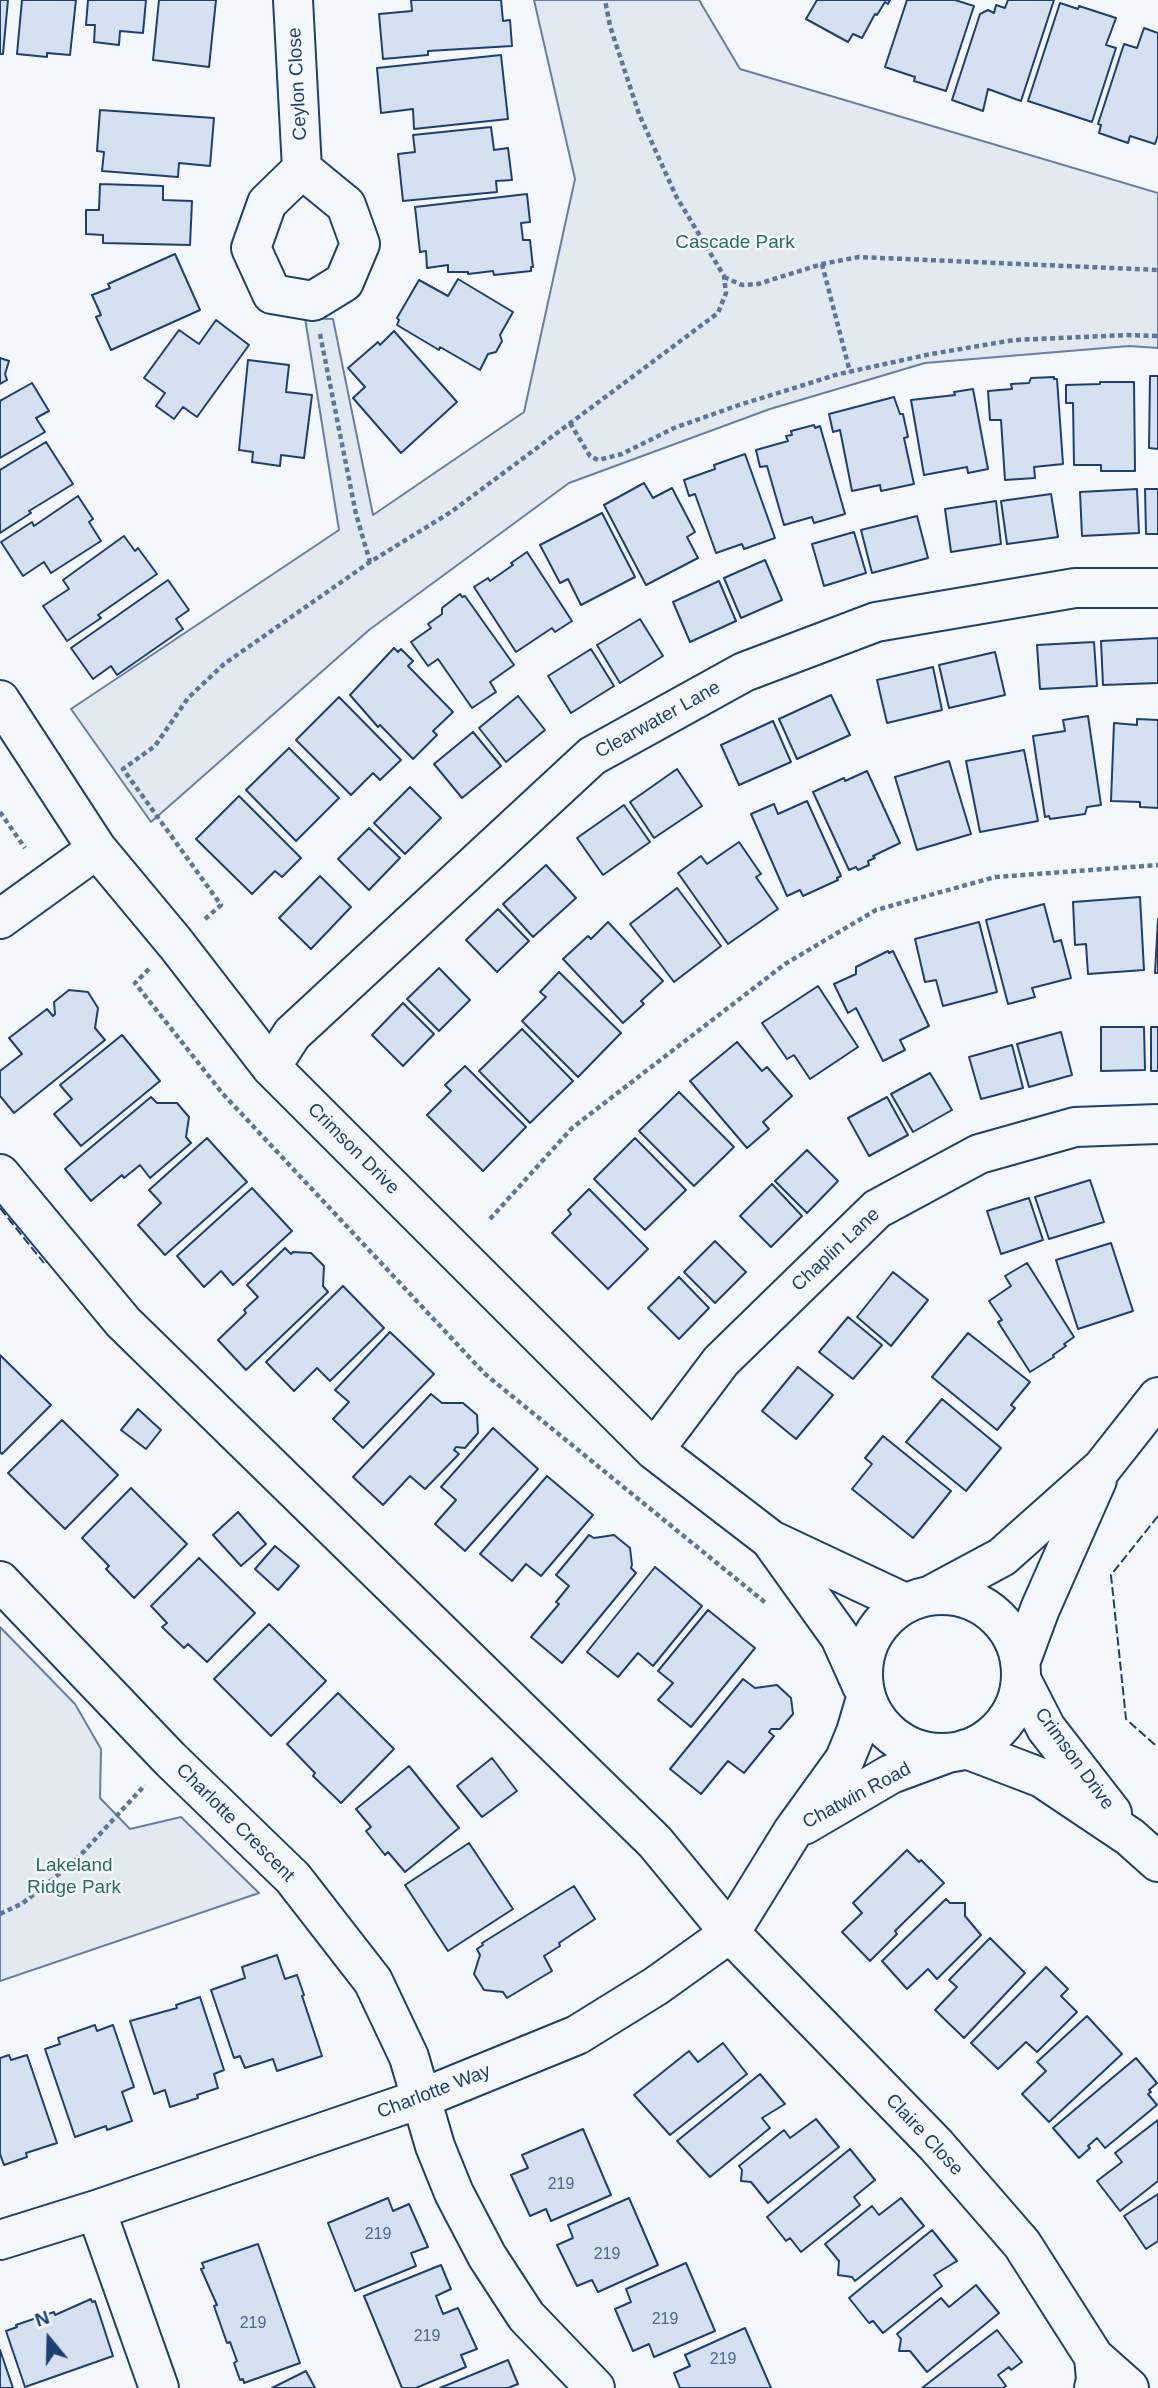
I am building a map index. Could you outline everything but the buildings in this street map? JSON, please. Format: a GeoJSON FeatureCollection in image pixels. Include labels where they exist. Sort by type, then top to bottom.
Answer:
{"type":"FeatureCollection","features":[{"type":"Feature","properties":{"kind":"street","name":"Ceylon Close"},"geometry":{"type":"LineString","coordinates":[[293,0],[302,169],[346,205],[360,244],[344,282],[313,301],[272,294],[251,248],[267,203],[302,169]]}},
{"type":"Feature","properties":{"kind":"street","name":"Clearwater Lane"},"geometry":{"type":"LineString","coordinates":[[271,1067],[292,1034],[592,756],[744,672],[876,622],[1075,588],[1158,589]]}},
{"type":"Feature","properties":{"kind":"street","name":"Crimson Drive"},"geometry":{"type":"LineString","coordinates":[[0,701],[97,849],[176,944],[271,1067],[654,1450],[771,1541],[840,1637],[864,1693]]}},
{"type":"Feature","properties":{"kind":"street"},"geometry":{"type":"LineString","coordinates":[[0,919],[97,849]]}},
{"type":"Feature","properties":{"kind":"street","name":"Chaplin Lane"},"geometry":{"type":"LineString","coordinates":[[654,1450],[721,1361],[877,1209],[979,1154],[1074,1127],[1158,1124]]}},
{"type":"Feature","properties":{"kind":"street","name":"Claire Close"},"geometry":{"type":"LineString","coordinates":[[0,1174],[123,1322],[655,1842],[730,1933],[936,2145],[1013,2234],[1029,2255],[1094,2372],[1129,2388]]}},
{"type":"Feature","properties":{"kind":"street"},"geometry":{"type":"LineString","coordinates":[[1102,1468],[1040,1609],[1021,1671],[1016,1702],[1004,1723],[987,1739],[957,1751],[921,1751],[897,1740],[878,1722],[864,1693],[863,1663],[870,1638],[885,1618],[919,1598],[1002,1558],[1102,1468],[1158,1397]]}},
{"type":"Feature","properties":{"kind":"street","name":"Crimson Drive"},"geometry":{"type":"LineString","coordinates":[[771,1541],[919,1598]]}},
{"type":"Feature","properties":{"kind":"street","name":"Charlotte Crescent"},"geometry":{"type":"LineString","coordinates":[[0,1581],[170,1759],[293,1878],[373,1980],[409,2057],[435,2147],[454,2193],[487,2256],[526,2316],[596,2388]]}},
{"type":"Feature","properties":{"kind":"street"},"geometry":{"type":"LineString","coordinates":[[919,1598],[958,1596],[981,1604],[1000,1619],[1014,1639],[1021,1671]]}},
{"type":"Feature","properties":{"kind":"street","name":"Crimson Drive"},"geometry":{"type":"LineString","coordinates":[[1021,1671],[1046,1728],[1130,1837]]}},
{"type":"Feature","properties":{"kind":"street","name":"Chatwin Road"},"geometry":{"type":"LineString","coordinates":[[793,1831],[845,1759],[856,1732],[864,1693]]}},
{"type":"Feature","properties":{"kind":"street","name":"Crimson Drive"},"geometry":{"type":"LineString","coordinates":[[957,1751],[1042,1779],[1130,1837],[1158,1862]]}},
{"type":"Feature","properties":{"kind":"street","name":"Chatwin Road"},"geometry":{"type":"LineString","coordinates":[[793,1831],[891,1774],[957,1751]]}},
{"type":"Feature","properties":{"kind":"street","name":"Charlotte Way"},"geometry":{"type":"LineString","coordinates":[[0,2240],[96,2210],[420,2099],[577,2035],[656,1986],[730,1933],[793,1831]]}},
{"type":"Feature","properties":{"kind":"street"},"geometry":{"type":"LineString","coordinates":[[96,2210],[159,2388]]}},
{"type":"Feature","properties":{"kind":"path"},"geometry":{"type":"LineString","coordinates":[[605,0],[610,26],[639,114],[676,196],[724,276],[726,293],[718,313],[451,512],[370,562],[223,664],[188,698],[155,746],[123,769],[221,905],[135,983],[223,1094],[485,1374],[777,1612]]}},
{"type":"Feature","properties":{"kind":"path"},"geometry":{"type":"LineString","coordinates":[[724,276],[742,285],[758,284],[822,264],[859,257],[1158,270]]}},
{"type":"Feature","properties":{"kind":"path"},"geometry":{"type":"LineString","coordinates":[[822,264],[850,372]]}},
{"type":"Feature","properties":{"kind":"path"},"geometry":{"type":"LineString","coordinates":[[313,301],[356,514],[370,562]]}},
{"type":"Feature","properties":{"kind":"path"},"geometry":{"type":"LineString","coordinates":[[570,423],[590,456],[598,460],[622,454],[674,428],[713,414],[850,372],[931,354],[1014,340],[1158,336]]}},
{"type":"Feature","properties":{"kind":"path"},"geometry":{"type":"LineString","coordinates":[[0,812],[25,848]]}},
{"type":"Feature","properties":{"kind":"path"},"geometry":{"type":"LineString","coordinates":[[490,1219],[572,1128],[785,964],[876,910],[995,877],[1158,865]]}},
{"type":"Feature","properties":{"kind":"path"},"geometry":{"type":"LineString","coordinates":[[0,1914],[23,1903],[75,1861],[149,1780]]}},
{"type":"Feature","properties":{"kind":"green space","name":"Cascade Park"},"geometry":{"type":"Polygon","coordinates":[[[534,0],[699,0],[740,69],[1158,193],[1158,348],[1129,346],[925,363],[770,409],[569,483],[369,630],[151,822],[71,709],[339,530],[305,318],[333,319],[373,515],[524,412],[575,179],[534,0]]]}},
{"type":"Feature","properties":{"kind":"green space","name":"Lakeland Ridge Park"},"geometry":{"type":"Polygon","coordinates":[[[0,1627],[75,1704],[101,1749],[100,1798],[130,1829],[181,1817],[259,1893],[0,1981],[0,1627]]]}},
{"type":"Feature","properties":{"kind":"fence"},"geometry":{"type":"LineString","coordinates":[[0,1208],[44,1263]]}},
{"type":"Feature","properties":{"kind":"fence"},"geometry":{"type":"LineString","coordinates":[[1158,1516],[1111,1575],[1126,1719],[1154,1744],[1158,1743]]}}]}
